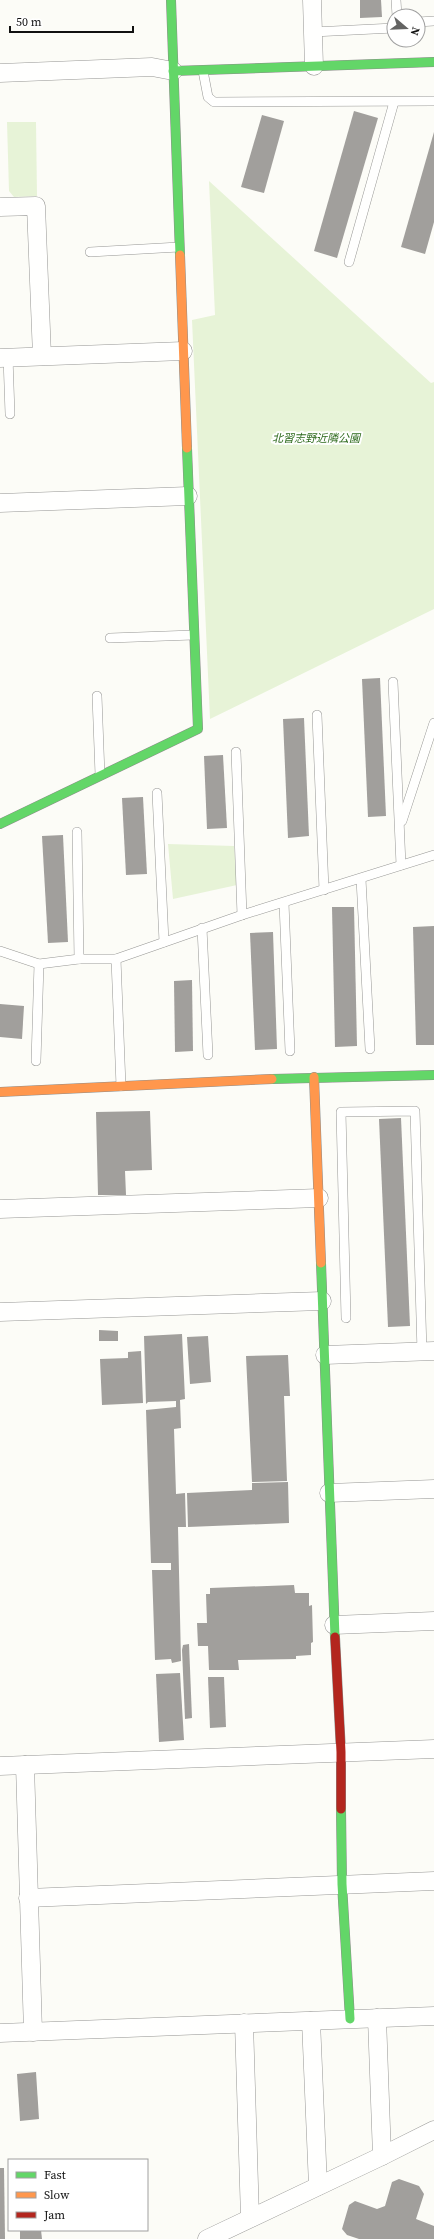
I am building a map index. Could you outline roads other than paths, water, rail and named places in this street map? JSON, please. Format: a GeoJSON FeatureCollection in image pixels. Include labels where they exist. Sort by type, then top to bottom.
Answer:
{"type":"FeatureCollection","features":[{"type":"Feature","properties":{"kind":"street"},"geometry":{"type":"LineString","coordinates":[[0,824],[198,729],[193,635],[171,0]]}},
{"type":"Feature","properties":{"kind":"street"},"geometry":{"type":"LineString","coordinates":[[312,0],[314,66]]}},
{"type":"Feature","properties":{"kind":"street"},"geometry":{"type":"LineString","coordinates":[[0,73],[152,67],[173,71],[203,71],[434,62]]}},
{"type":"Feature","properties":{"kind":"street"},"geometry":{"type":"LineString","coordinates":[[0,208],[36,206],[42,356]]}},
{"type":"Feature","properties":{"kind":"street"},"geometry":{"type":"LineString","coordinates":[[4,357],[184,351]]}},
{"type":"Feature","properties":{"kind":"street"},"geometry":{"type":"LineString","coordinates":[[0,503],[188,496]]}},
{"type":"Feature","properties":{"kind":"street"},"geometry":{"type":"LineString","coordinates":[[0,1092],[314,1077],[434,1075]]}},
{"type":"Feature","properties":{"kind":"street"},"geometry":{"type":"LineString","coordinates":[[314,1077],[340,1752],[342,1884],[350,2019]]}},
{"type":"Feature","properties":{"kind":"street"},"geometry":{"type":"LineString","coordinates":[[0,1209],[319,1198]]}},
{"type":"Feature","properties":{"kind":"street"},"geometry":{"type":"LineString","coordinates":[[0,1312],[322,1302]]}},
{"type":"Feature","properties":{"kind":"street"},"geometry":{"type":"LineString","coordinates":[[325,1355],[428,1352]]}},
{"type":"Feature","properties":{"kind":"street"},"geometry":{"type":"LineString","coordinates":[[329,1493],[434,1490]]}},
{"type":"Feature","properties":{"kind":"street"},"geometry":{"type":"LineString","coordinates":[[334,1625],[434,1621]]}},
{"type":"Feature","properties":{"kind":"street"},"geometry":{"type":"LineString","coordinates":[[0,1766],[434,1749]]}},
{"type":"Feature","properties":{"kind":"street"},"geometry":{"type":"LineString","coordinates":[[25,1765],[33,2032]]}},
{"type":"Feature","properties":{"kind":"street"},"geometry":{"type":"LineString","coordinates":[[28,1898],[434,1880]]}},
{"type":"Feature","properties":{"kind":"street"},"geometry":{"type":"LineString","coordinates":[[0,2033],[434,2016]]}},
{"type":"Feature","properties":{"kind":"street"},"geometry":{"type":"LineString","coordinates":[[377,2018],[382,2156]]}},
{"type":"Feature","properties":{"kind":"street"},"geometry":{"type":"LineString","coordinates":[[311,2021],[318,2186]]}},
{"type":"Feature","properties":{"kind":"street"},"geometry":{"type":"LineString","coordinates":[[244,2023],[250,2218]]}},
{"type":"Feature","properties":{"kind":"street"},"geometry":{"type":"LineString","coordinates":[[207,2239],[434,2130]]}},
{"type":"Feature","properties":{"kind":"lane"},"geometry":{"type":"LineString","coordinates":[[313,32],[386,28]]}},
{"type":"Feature","properties":{"kind":"lane"},"geometry":{"type":"LineString","coordinates":[[203,71],[208,97],[214,102],[434,101]]}},
{"type":"Feature","properties":{"kind":"lane"},"geometry":{"type":"LineString","coordinates":[[349,262],[394,102]]}},
{"type":"Feature","properties":{"kind":"lane"},"geometry":{"type":"LineString","coordinates":[[90,252],[179,247]]}},
{"type":"Feature","properties":{"kind":"lane"},"geometry":{"type":"LineString","coordinates":[[4,357],[10,414]]}},
{"type":"Feature","properties":{"kind":"lane"},"geometry":{"type":"LineString","coordinates":[[110,638],[193,635]]}},
{"type":"Feature","properties":{"kind":"lane"},"geometry":{"type":"LineString","coordinates":[[393,682],[402,865]]}},
{"type":"Feature","properties":{"kind":"lane"},"geometry":{"type":"LineString","coordinates":[[97,696],[100,775]]}},
{"type":"Feature","properties":{"kind":"lane"},"geometry":{"type":"LineString","coordinates":[[317,714],[324,890]]}},
{"type":"Feature","properties":{"kind":"lane"},"geometry":{"type":"LineString","coordinates":[[400,826],[434,723]]}},
{"type":"Feature","properties":{"kind":"lane"},"geometry":{"type":"LineString","coordinates":[[236,752],[242,915]]}},
{"type":"Feature","properties":{"kind":"lane"},"geometry":{"type":"LineString","coordinates":[[157,793],[164,942]]}},
{"type":"Feature","properties":{"kind":"lane"},"geometry":{"type":"LineString","coordinates":[[77,832],[79,959]]}},
{"type":"Feature","properties":{"kind":"lane"},"geometry":{"type":"LineString","coordinates":[[0,951],[39,964],[79,959],[116,959],[202,928],[434,855]]}},
{"type":"Feature","properties":{"kind":"lane"},"geometry":{"type":"LineString","coordinates":[[361,879],[370,1049]]}},
{"type":"Feature","properties":{"kind":"lane"},"geometry":{"type":"LineString","coordinates":[[284,903],[290,1051]]}},
{"type":"Feature","properties":{"kind":"lane"},"geometry":{"type":"LineString","coordinates":[[202,928],[208,1055]]}},
{"type":"Feature","properties":{"kind":"lane"},"geometry":{"type":"LineString","coordinates":[[116,959],[121,1086]]}},
{"type":"Feature","properties":{"kind":"lane"},"geometry":{"type":"LineString","coordinates":[[36,1061],[39,964]]}},
{"type":"Feature","properties":{"kind":"lane"},"geometry":{"type":"LineString","coordinates":[[346,1318],[341,1112],[414,1111],[428,1352]]}},
{"type":"Feature","properties":{"kind":"park label","name":"北習志野近隣公園"},"geometry":{"type":"Point","coordinates":[316,438]}}]}
